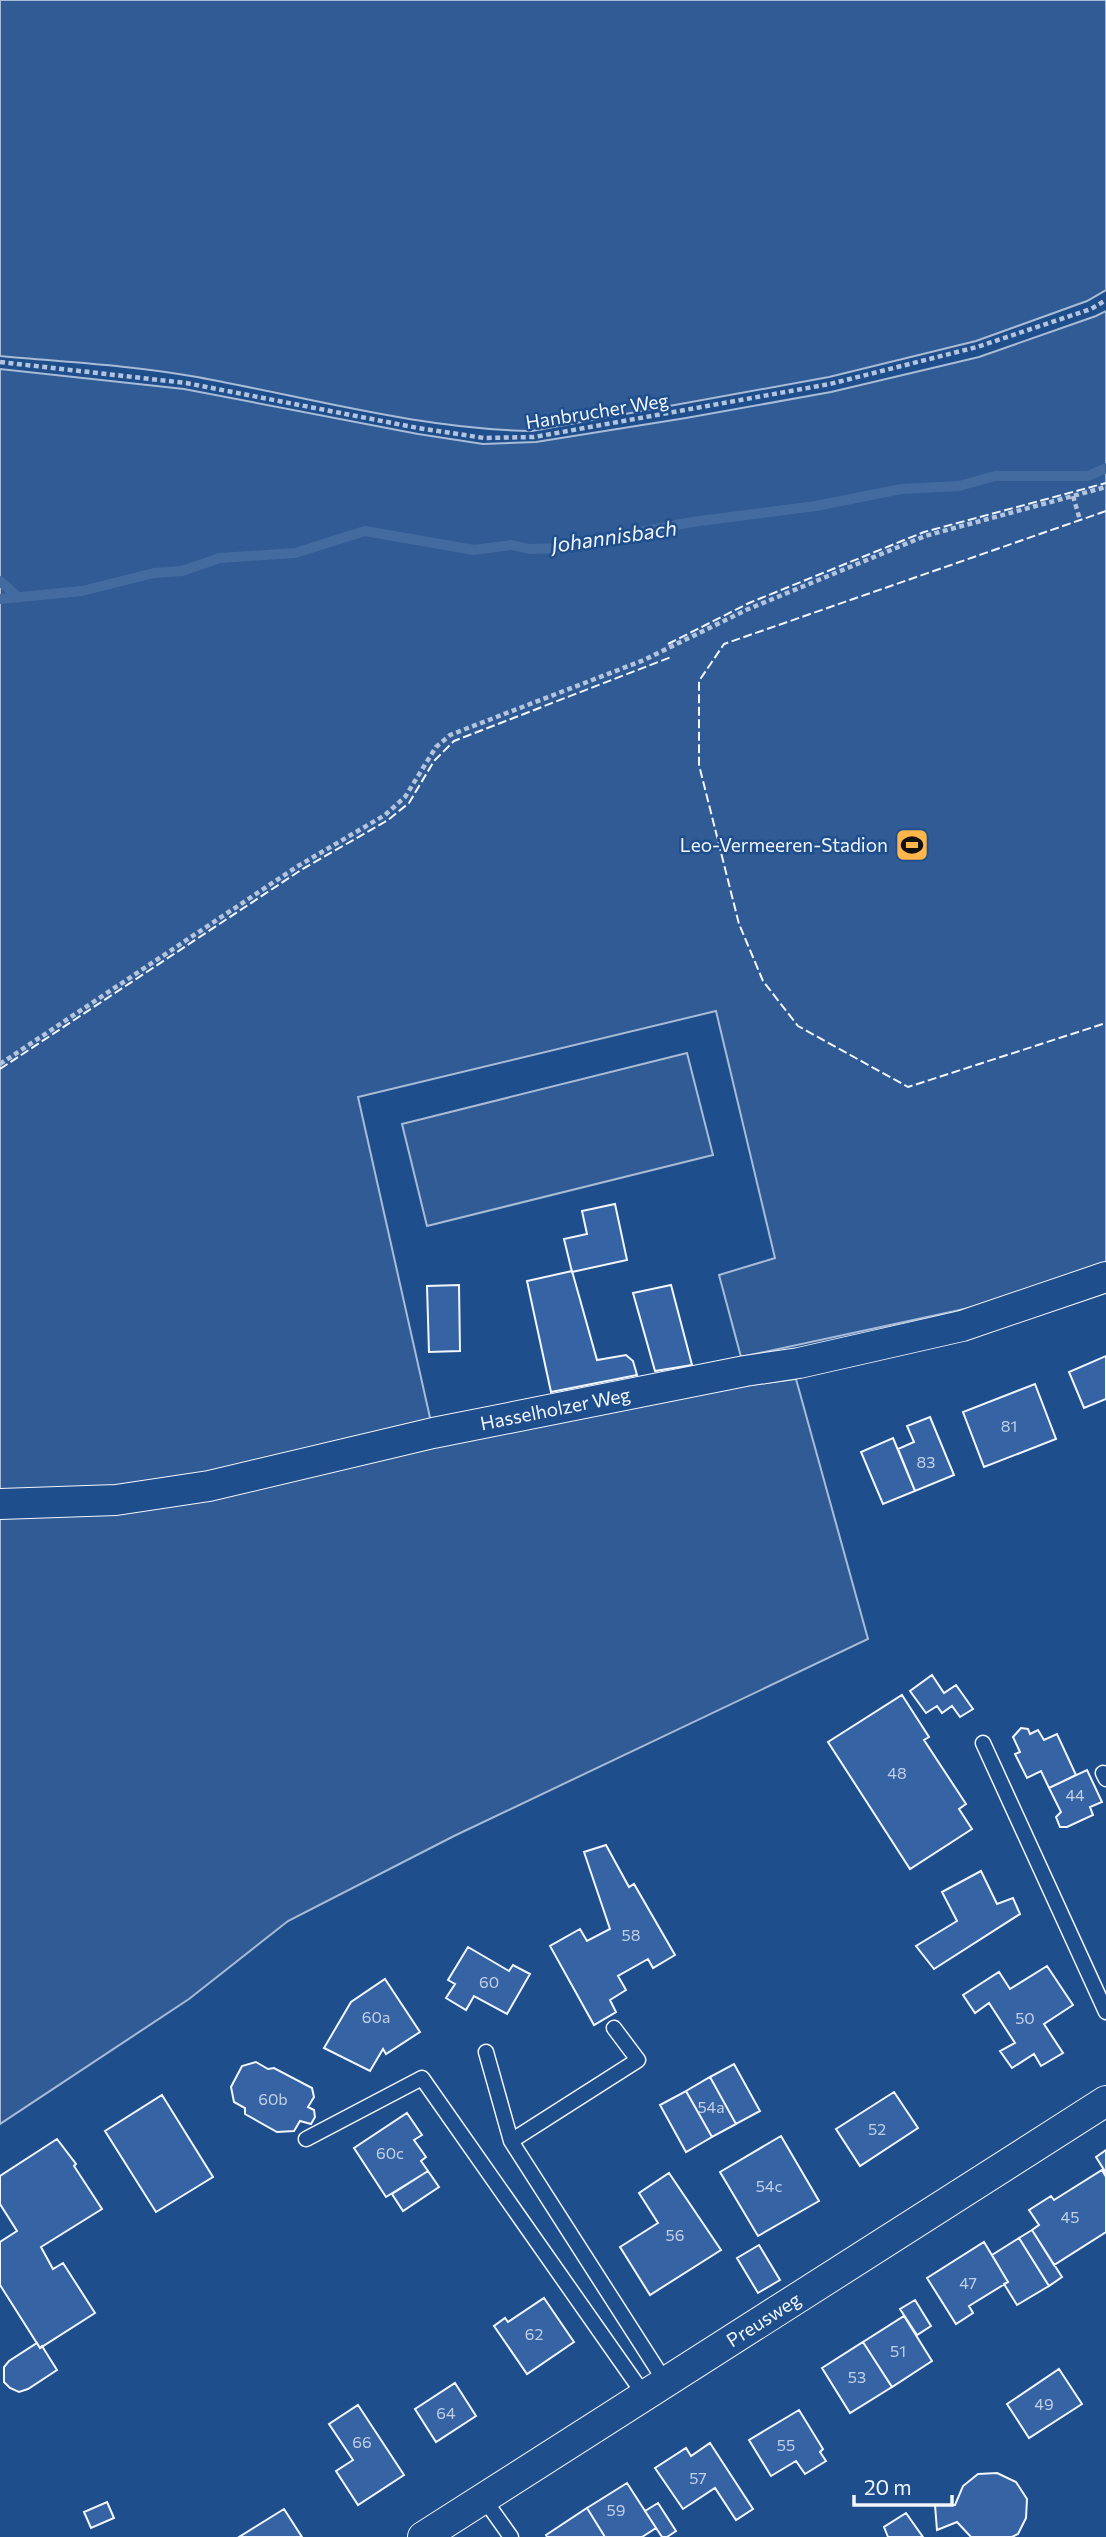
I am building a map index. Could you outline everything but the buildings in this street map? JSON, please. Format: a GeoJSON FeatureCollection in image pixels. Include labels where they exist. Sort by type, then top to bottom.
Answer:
{"type":"FeatureCollection","features":[{"type":"Feature","properties":{"kind":"street","name":"Hasselholzer Weg"},"geometry":{"type":"LineString","coordinates":[[0,1504],[116,1500],[209,1486],[433,1433],[718,1376],[800,1363],[962,1326],[1106,1277]]}},
{"type":"Feature","properties":{"kind":"street","name":"Preusweg"},"geometry":{"type":"LineString","coordinates":[[423,2537],[1106,2101]]}},
{"type":"Feature","properties":{"kind":"lane"},"geometry":{"type":"LineString","coordinates":[[982,1742],[1106,2012]]}},
{"type":"Feature","properties":{"kind":"lane"},"geometry":{"type":"LineString","coordinates":[[511,2141],[638,2060],[614,2028]]}},
{"type":"Feature","properties":{"kind":"lane"},"geometry":{"type":"LineString","coordinates":[[486,2052],[511,2141],[655,2389]]}},
{"type":"Feature","properties":{"kind":"lane"},"geometry":{"type":"LineString","coordinates":[[306,2139],[422,2078],[655,2389]]}},
{"type":"Feature","properties":{"kind":"lane"},"geometry":{"type":"LineString","coordinates":[[484,2499],[512,2537]]}},
{"type":"Feature","properties":{"kind":"path","name":"Hanbrucher Weg"},"geometry":{"type":"LineString","coordinates":[[0,362],[186,383],[418,428],[484,438],[534,438],[830,384],[977,347],[1091,309],[1106,300]]}},
{"type":"Feature","properties":{"kind":"path"},"geometry":{"type":"LineString","coordinates":[[0,1063],[298,866],[385,816],[405,797],[436,747],[450,735],[644,660],[746,610],[925,536],[1106,487]]}},
{"type":"Feature","properties":{"kind":"path"},"geometry":{"type":"LineString","coordinates":[[1073,496],[1080,520]]}},
{"type":"Feature","properties":{"kind":"shaded area"},"geometry":{"type":"Polygon","coordinates":[[[0,0],[1106,0],[1106,290],[1087,301],[976,341],[829,377],[532,431],[489,429],[403,418],[167,372],[0,356],[0,0]]]}},
{"type":"Feature","properties":{"kind":"shaded area"},"geometry":{"type":"Polygon","coordinates":[[[1106,311],[1106,1266],[969,1308],[741,1357],[719,1275],[775,1258],[716,1011],[358,1097],[431,1422],[203,1473],[63,1493],[0,1495],[0,369],[184,389],[483,444],[536,442],[831,392],[979,357],[1106,311]]]}},
{"type":"Feature","properties":{"kind":"shaded area"},"geometry":{"type":"Polygon","coordinates":[[[687,1053],[713,1155],[427,1226],[402,1124],[687,1053]]]}},
{"type":"Feature","properties":{"kind":"shaded area"},"geometry":{"type":"Polygon","coordinates":[[[796,1379],[868,1639],[454,1836],[288,1921],[189,1999],[0,2124],[0,1518],[433,1446],[714,1390],[796,1379]]]}},
{"type":"Feature","properties":{"kind":"waterway","name":"Johannisbach"},"geometry":{"type":"LineString","coordinates":[[0,599],[82,591],[154,573],[182,571],[220,558],[295,553],[365,531],[474,550],[512,545],[529,549],[560,548],[692,522],[816,506],[901,489],[959,486],[995,476],[1088,476],[1106,468]]}},
{"type":"Feature","properties":{"kind":"waterway"},"geometry":{"type":"LineString","coordinates":[[0,581],[18,597]]}},
{"type":"Feature","properties":{"kind":"fence"},"geometry":{"type":"LineString","coordinates":[[668,644],[749,603],[924,532],[1106,483]]}},
{"type":"Feature","properties":{"kind":"fence"},"geometry":{"type":"LineString","coordinates":[[1106,511],[724,644],[699,681],[699,765],[739,924],[763,981],[798,1026],[908,1087],[1106,1023]]}},
{"type":"Feature","properties":{"kind":"fence"},"geometry":{"type":"LineString","coordinates":[[0,1069],[301,870],[388,820],[409,803],[434,761],[454,741],[671,657]]}},
{"type":"Feature","properties":{"kind":"place","name":"Leo-Vermeeren-Stadion"},"geometry":{"type":"Point","coordinates":[912,845]}}]}
